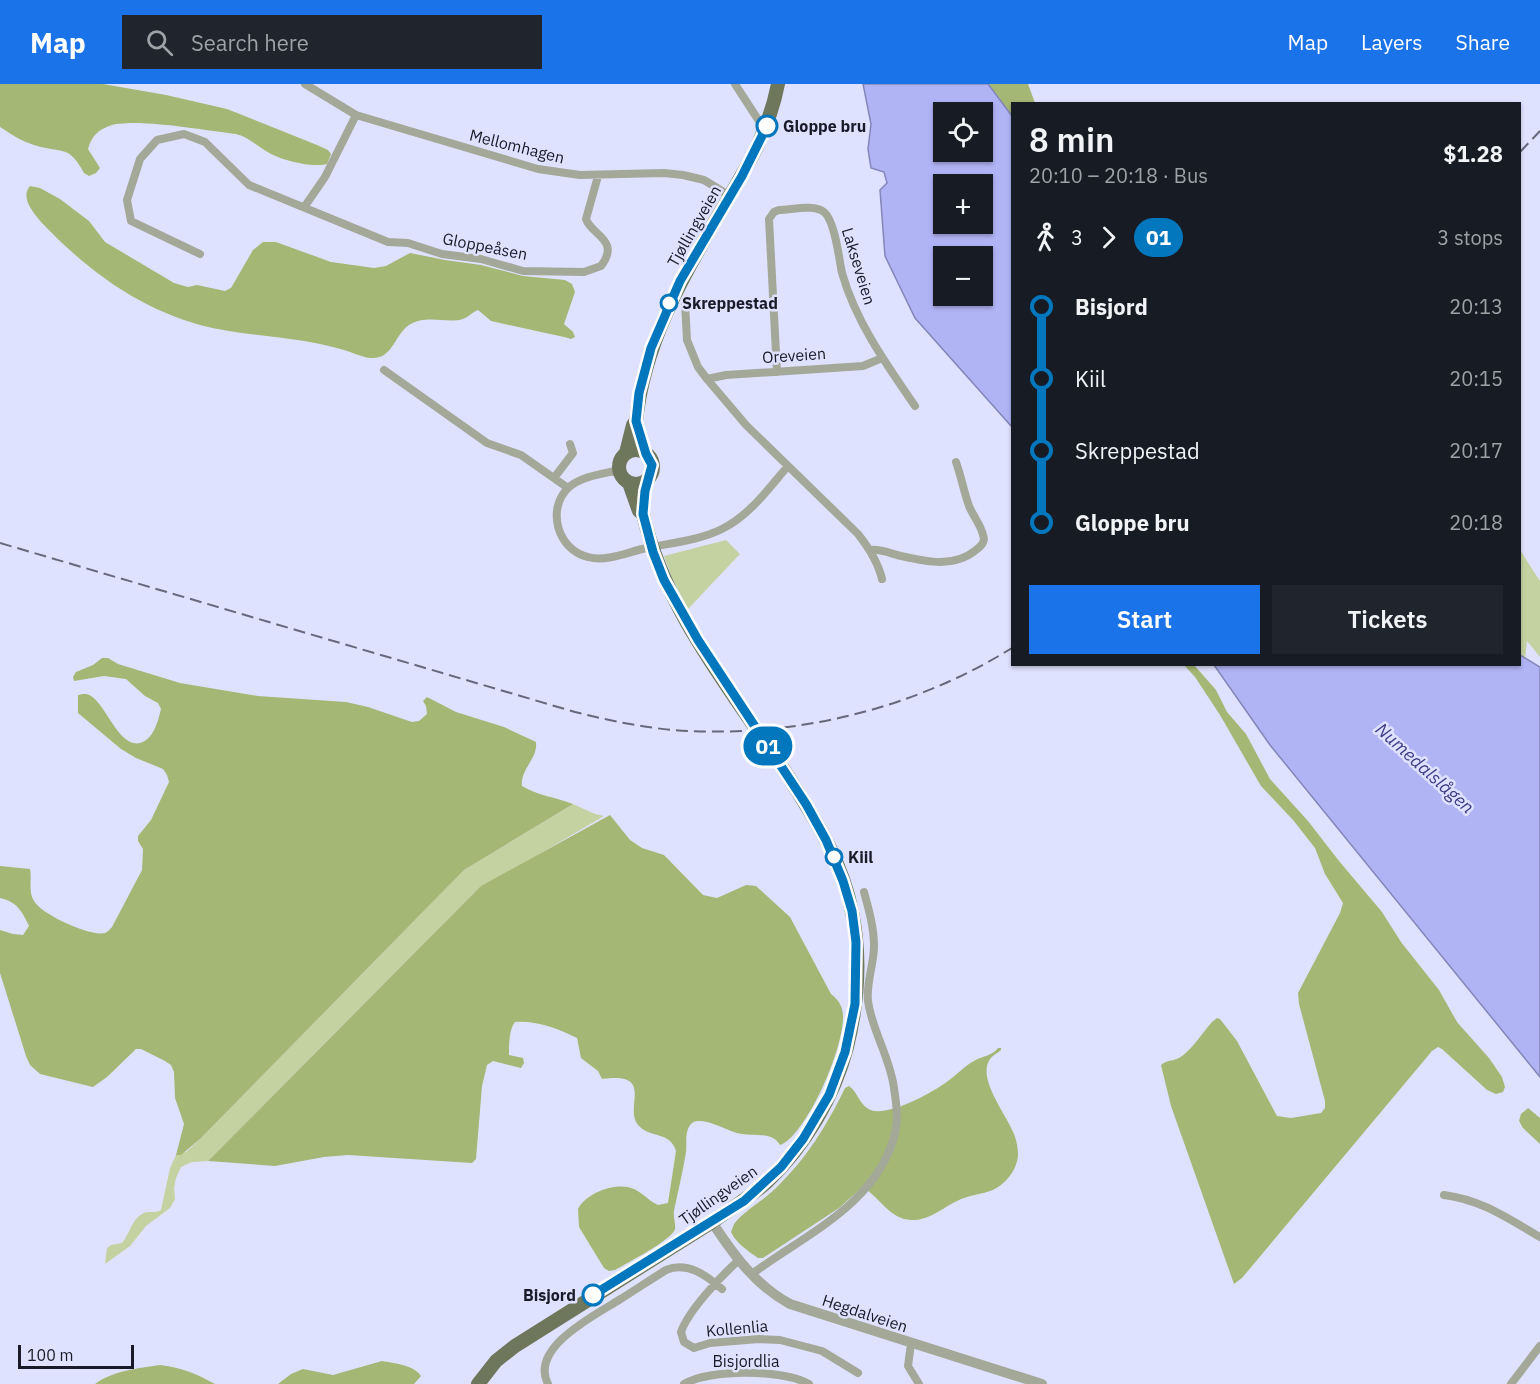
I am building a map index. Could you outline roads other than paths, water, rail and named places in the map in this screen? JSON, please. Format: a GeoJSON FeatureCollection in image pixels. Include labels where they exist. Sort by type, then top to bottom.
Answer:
{"type":"FeatureCollection","features":[{"type":"Feature","properties":{"kind":"main road","name":"Tjøllingveien"},"geometry":{"type":"LineString","coordinates":[[626,453],[636,421],[644,372],[662,321],[680,281],[764,135],[778,84]]}},
{"type":"Feature","properties":{"kind":"main road","name":"Tjøllingveien"},"geometry":{"type":"LineString","coordinates":[[636,421],[646,454]]}},
{"type":"Feature","properties":{"kind":"main road"},"geometry":{"type":"LineString","coordinates":[[636,450],[646,454],[652,465],[643,514],[639,511],[629,483],[619,470],[620,461],[626,453],[636,450]]}},
{"type":"Feature","properties":{"kind":"main road"},"geometry":{"type":"LineString","coordinates":[[629,483],[638,484],[648,479]]}},
{"type":"Feature","properties":{"kind":"main road","name":"Tjøllingveien"},"geometry":{"type":"LineString","coordinates":[[478,1384],[496,1361],[515,1346],[712,1222],[744,1201],[767,1181],[803,1139],[820,1113],[845,1052],[855,1004],[856,942],[852,911],[843,881],[816,822],[681,612],[664,580],[643,514]]}},
{"type":"Feature","properties":{"kind":"street","name":"Mellomhagen"},"geometry":{"type":"LineString","coordinates":[[305,84],[356,115],[538,169],[598,176],[654,173],[683,175],[704,180],[730,196]]}},
{"type":"Feature","properties":{"kind":"street"},"geometry":{"type":"LineString","coordinates":[[735,84],[759,121]]}},
{"type":"Feature","properties":{"kind":"street"},"geometry":{"type":"LineString","coordinates":[[305,206],[325,177],[356,115]]}},
{"type":"Feature","properties":{"kind":"street","name":"Gloppeåsen"},"geometry":{"type":"LineString","coordinates":[[200,254],[131,220],[127,200],[140,159],[158,140],[183,134],[205,142],[249,185],[305,206],[388,242],[408,243],[442,254],[481,259],[523,271],[584,273],[601,266],[607,249],[604,239],[589,226],[586,219],[598,176]]}},
{"type":"Feature","properties":{"kind":"street","name":"Lakseveien"},"geometry":{"type":"LineString","coordinates":[[777,372],[769,225],[771,215],[779,210],[814,208],[821,210],[829,217],[849,294],[859,317],[882,358],[915,406]]}},
{"type":"Feature","properties":{"kind":"street"},"geometry":{"type":"LineString","coordinates":[[685,303],[687,340],[698,367],[707,380],[726,404],[858,534],[880,568],[882,579]]}},
{"type":"Feature","properties":{"kind":"street","name":"Oreveien"},"geometry":{"type":"LineString","coordinates":[[707,380],[726,375],[863,366],[882,358]]}},
{"type":"Feature","properties":{"kind":"street"},"geometry":{"type":"LineString","coordinates":[[384,370],[487,443],[521,455],[568,488]]}},
{"type":"Feature","properties":{"kind":"street"},"geometry":{"type":"LineString","coordinates":[[554,478],[573,453],[570,444]]}},
{"type":"Feature","properties":{"kind":"street"},"geometry":{"type":"LineString","coordinates":[[870,550],[878,549],[916,559],[946,562],[967,557],[982,546],[983,535],[970,508],[956,462]]}},
{"type":"Feature","properties":{"kind":"street"},"geometry":{"type":"LineString","coordinates":[[619,470],[579,481],[568,488],[556,511],[559,531],[567,544],[588,557],[599,559],[700,537],[721,529],[756,504],[788,466]]}},
{"type":"Feature","properties":{"kind":"street"},"geometry":{"type":"LineString","coordinates":[[752,1274],[849,1206],[878,1170],[896,1132],[897,1110],[890,1064],[867,998],[874,947],[872,925],[864,892]]}},
{"type":"Feature","properties":{"kind":"street"},"geometry":{"type":"LineString","coordinates":[[1444,1195],[1464,1197],[1480,1203],[1540,1237]]}},
{"type":"Feature","properties":{"kind":"street","name":"Hegdalveien"},"geometry":{"type":"LineString","coordinates":[[712,1222],[739,1260],[764,1288],[790,1304],[1042,1384]]}},
{"type":"Feature","properties":{"kind":"street"},"geometry":{"type":"LineString","coordinates":[[548,1384],[543,1367],[550,1354],[562,1338],[585,1320],[666,1270],[682,1266],[694,1270],[719,1286],[739,1260]]}},
{"type":"Feature","properties":{"kind":"street","name":"Kollenlia"},"geometry":{"type":"LineString","coordinates":[[719,1286],[682,1328],[682,1338],[689,1346],[694,1348],[710,1343],[759,1339],[780,1340],[822,1352],[858,1373]]}},
{"type":"Feature","properties":{"kind":"street"},"geometry":{"type":"LineString","coordinates":[[911,1344],[908,1366],[919,1384]]}},
{"type":"Feature","properties":{"kind":"street"},"geometry":{"type":"LineString","coordinates":[[1511,1384],[1540,1346]]}},
{"type":"Feature","properties":{"kind":"street","name":"Bisjordlia"},"geometry":{"type":"LineString","coordinates":[[684,1384],[705,1376],[773,1373],[793,1377],[809,1384]]}},
{"type":"Feature","properties":{"kind":"water"},"geometry":{"type":"Polygon","coordinates":[[[863,84],[988,84],[1011,115],[1011,426],[915,318],[885,256],[880,190],[887,183],[884,172],[871,168],[868,149],[871,124],[863,84]]]}},
{"type":"Feature","properties":{"kind":"water","name":"Numedalslågen"},"geometry":{"type":"Polygon","coordinates":[[[1521,656],[1540,667],[1540,1077],[1270,745],[1215,666],[1521,666],[1521,656]]]}},
{"type":"Feature","properties":{"kind":"railway"},"geometry":{"type":"LineString","coordinates":[[1521,151],[1540,131]]}},
{"type":"Feature","properties":{"kind":"railway"},"geometry":{"type":"LineString","coordinates":[[0,543],[575,712],[624,723],[673,730],[717,732],[762,730],[849,716],[892,704],[933,688],[974,670],[1011,649]]}},
{"type":"Feature","properties":{"kind":"place","name":"Gloppe bru"},"geometry":{"type":"Point","coordinates":[767,126]}},
{"type":"Feature","properties":{"kind":"place","name":"Skreppestad"},"geometry":{"type":"Point","coordinates":[669,303]}},
{"type":"Feature","properties":{"kind":"place","name":"Kiil"},"geometry":{"type":"Point","coordinates":[834,857]}},
{"type":"Feature","properties":{"kind":"place","name":"Bisjord"},"geometry":{"type":"Point","coordinates":[593,1295]}}]}
